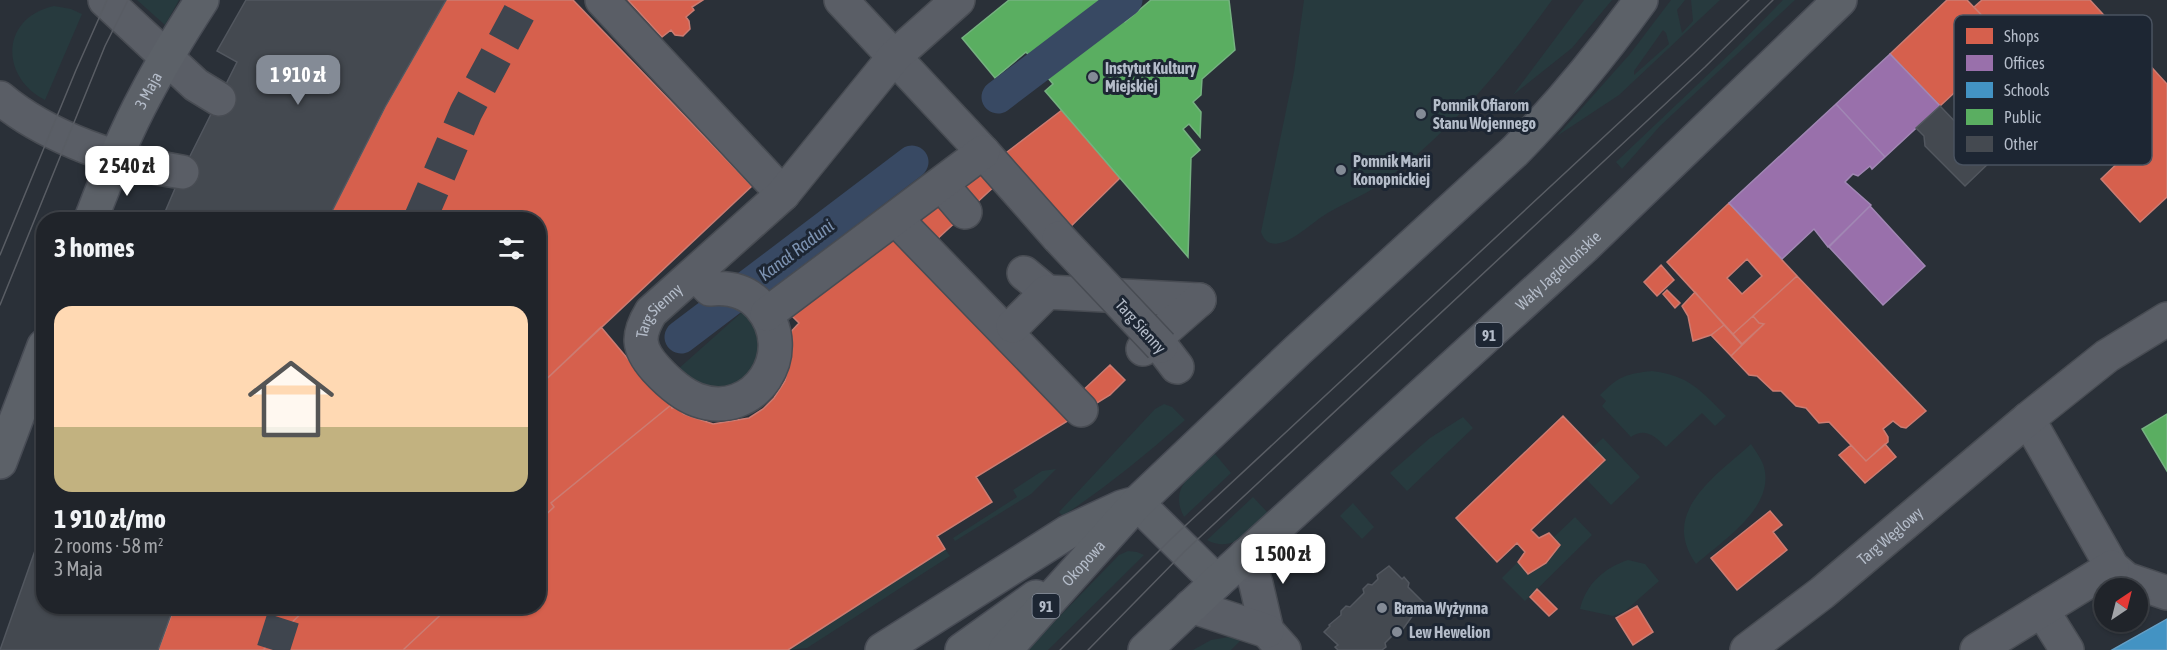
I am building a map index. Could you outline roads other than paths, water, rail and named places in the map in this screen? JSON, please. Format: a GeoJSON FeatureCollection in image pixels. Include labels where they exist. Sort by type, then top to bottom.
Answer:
{"type":"FeatureCollection","features":[{"type":"Feature","properties":{"kind":"main road","name":"3 Maja"},"geometry":{"type":"LineString","coordinates":[[94,212],[144,97],[166,56],[202,0]]}},
{"type":"Feature","properties":{"kind":"main road","name":"91"},"geometry":{"type":"LineString","coordinates":[[1137,503],[1298,350],[1515,151],[1566,98],[1641,0]]}},
{"type":"Feature","properties":{"kind":"main road","name":"Wały Jagiellońskie"},"geometry":{"type":"LineString","coordinates":[[1216,582],[1500,325],[1714,123],[1840,0]]}},
{"type":"Feature","properties":{"kind":"main road"},"geometry":{"type":"LineString","coordinates":[[0,462],[36,367]]}},
{"type":"Feature","properties":{"kind":"main road","name":"Okopowa"},"geometry":{"type":"LineString","coordinates":[[1005,650],[1137,503]]}},
{"type":"Feature","properties":{"kind":"main road"},"geometry":{"type":"LineString","coordinates":[[882,650],[1068,532],[1122,507],[1137,503],[1216,582]]}},
{"type":"Feature","properties":{"kind":"main road"},"geometry":{"type":"LineString","coordinates":[[962,650],[1086,561]]}},
{"type":"Feature","properties":{"kind":"main road","name":"91"},"geometry":{"type":"LineString","coordinates":[[1145,650],[1216,582]]}},
{"type":"Feature","properties":{"kind":"street"},"geometry":{"type":"LineString","coordinates":[[105,0],[196,85],[219,99]]}},
{"type":"Feature","properties":{"kind":"street"},"geometry":{"type":"LineString","coordinates":[[602,0],[783,194]]}},
{"type":"Feature","properties":{"kind":"street","name":"Targ Sienny"},"geometry":{"type":"LineString","coordinates":[[841,0],[983,152],[1059,238],[1160,354],[1199,300],[1035,282],[1013,326]]}},
{"type":"Feature","properties":{"kind":"street"},"geometry":{"type":"LineString","coordinates":[[894,57],[958,0]]}},
{"type":"Feature","properties":{"kind":"street","name":"Targ Sienny"},"geometry":{"type":"LineString","coordinates":[[702,281],[740,292],[761,308],[775,331],[776,349],[772,368],[763,383],[749,395],[732,402],[713,404],[695,399],[665,379],[650,362],[641,346],[642,327],[651,312],[702,281],[783,194],[894,57]]}},
{"type":"Feature","properties":{"kind":"street"},"geometry":{"type":"LineString","coordinates":[[0,98],[39,125],[116,157],[159,169],[182,172]]}},
{"type":"Feature","properties":{"kind":"street"},"geometry":{"type":"LineString","coordinates":[[761,308],[896,219],[983,152]]}},
{"type":"Feature","properties":{"kind":"street"},"geometry":{"type":"LineString","coordinates":[[941,184],[965,212]]}},
{"type":"Feature","properties":{"kind":"street"},"geometry":{"type":"LineString","coordinates":[[896,219],[1075,400]]}},
{"type":"Feature","properties":{"kind":"street","name":"Targ Węglowy"},"geometry":{"type":"LineString","coordinates":[[1748,650],[1822,593],[2028,419],[2107,356],[2167,319]]}},
{"type":"Feature","properties":{"kind":"street"},"geometry":{"type":"LineString","coordinates":[[2028,419],[2112,567],[2126,579],[2167,593]]}},
{"type":"Feature","properties":{"kind":"street"},"geometry":{"type":"LineString","coordinates":[[1246,555],[1276,640]]}},
{"type":"Feature","properties":{"kind":"street"},"geometry":{"type":"LineString","coordinates":[[1977,650],[2112,567]]}},
{"type":"Feature","properties":{"kind":"street"},"geometry":{"type":"LineString","coordinates":[[1191,606],[1276,640]]}},
{"type":"Feature","properties":{"kind":"street"},"geometry":{"type":"LineString","coordinates":[[2042,610],[2067,650]]}},
{"type":"Feature","properties":{"kind":"waterway","name":"Kanał Raduni"},"geometry":{"type":"LineString","coordinates":[[998,97],[1126,0]]}},
{"type":"Feature","properties":{"kind":"waterway","name":"Kanał Raduni"},"geometry":{"type":"LineString","coordinates":[[681,337],[912,162]]}},
{"type":"Feature","properties":{"kind":"tunnel"},"geometry":{"type":"LineString","coordinates":[[423,212],[466,112],[526,0]]}},
{"type":"Feature","properties":{"kind":"tunnel"},"geometry":{"type":"LineString","coordinates":[[273,650],[284,614]]}},
{"type":"Feature","properties":{"kind":"tram line"},"geometry":{"type":"LineString","coordinates":[[0,255],[107,0]]}},
{"type":"Feature","properties":{"kind":"tram line"},"geometry":{"type":"LineString","coordinates":[[38,212],[105,46],[128,0]]}},
{"type":"Feature","properties":{"kind":"tram line"},"geometry":{"type":"LineString","coordinates":[[1060,650],[1172,538],[1749,0]]}},
{"type":"Feature","properties":{"kind":"tram line"},"geometry":{"type":"LineString","coordinates":[[1088,650],[1185,551],[1705,67],[1773,0]]}},
{"type":"Feature","properties":{"kind":"tram line"},"geometry":{"type":"LineString","coordinates":[[0,305],[36,216]]}},
{"type":"Feature","properties":{"kind":"place","name":"Instytut Kultury Miejskiej"},"geometry":{"type":"Point","coordinates":[1093,77]}},
{"type":"Feature","properties":{"kind":"place","name":"Pomnik Ofiarom Stanu Wojennego"},"geometry":{"type":"Point","coordinates":[1421,114]}},
{"type":"Feature","properties":{"kind":"place","name":"Pomnik Marii Konopnickiej"},"geometry":{"type":"Point","coordinates":[1341,170]}},
{"type":"Feature","properties":{"kind":"place","name":"Brama Wyżynna"},"geometry":{"type":"Point","coordinates":[1382,608]}},
{"type":"Feature","properties":{"kind":"place","name":"Lew Hewelion"},"geometry":{"type":"Point","coordinates":[1397,632]}}]}
